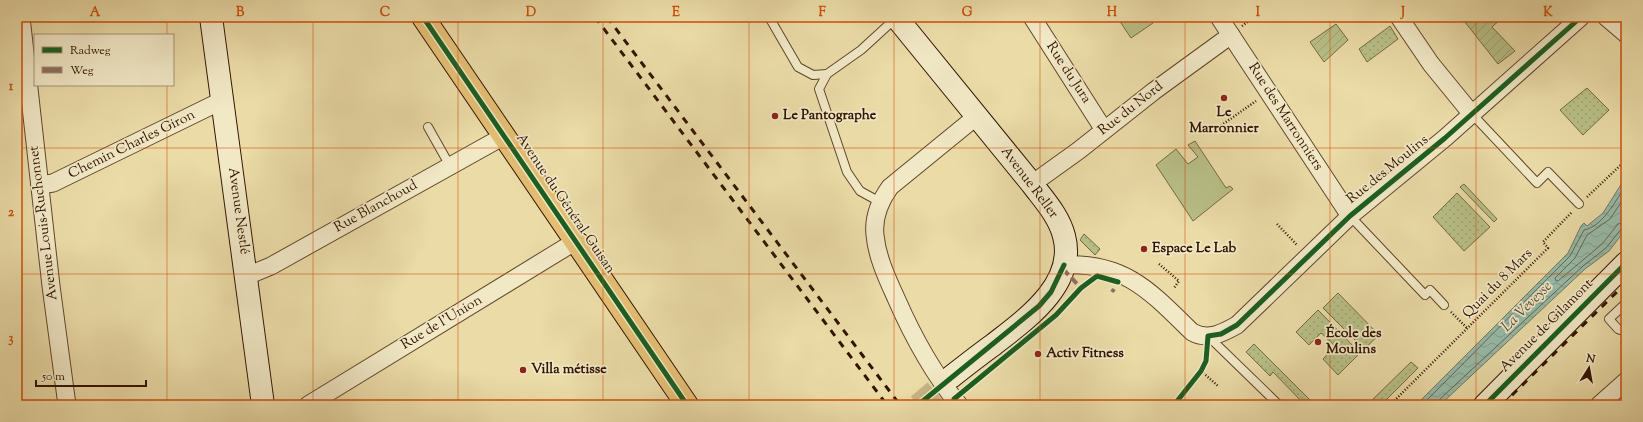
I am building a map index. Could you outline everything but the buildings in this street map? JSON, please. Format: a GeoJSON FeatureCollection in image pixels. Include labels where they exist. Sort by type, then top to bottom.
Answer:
{"type":"FeatureCollection","features":[{"type":"Feature","properties":{"kind":"main road","name":"Avenue du Général-Guisan"},"geometry":{"type":"LineString","coordinates":[[423,17],[687,405]]}},
{"type":"Feature","properties":{"kind":"street","name":"Avenue Louis-Ruchonnet"},"geometry":{"type":"LineString","coordinates":[[21,17],[40,185],[68,405]]}},
{"type":"Feature","properties":{"kind":"street","name":"Avenue Nestlé"},"geometry":{"type":"LineString","coordinates":[[211,17],[247,276],[263,405]]}},
{"type":"Feature","properties":{"kind":"street","name":"Avenue Reller"},"geometry":{"type":"LineString","coordinates":[[896,17],[1032,184],[1055,216],[1064,236],[1064,265]]}},
{"type":"Feature","properties":{"kind":"street","name":"Rue du Jura"},"geometry":{"type":"LineString","coordinates":[[1032,17],[1104,130]]}},
{"type":"Feature","properties":{"kind":"street","name":"Rue des Marronniers"},"geometry":{"type":"LineString","coordinates":[[1219,17],[1235,32],[1350,216]]}},
{"type":"Feature","properties":{"kind":"street"},"geometry":{"type":"LineString","coordinates":[[1398,17],[1431,64],[1471,114]]}},
{"type":"Feature","properties":{"kind":"street","name":"Rue des Moulins"},"geometry":{"type":"LineString","coordinates":[[1208,336],[1221,334],[1237,325],[1350,216],[1445,138],[1581,17]]}},
{"type":"Feature","properties":{"kind":"street"},"geometry":{"type":"LineString","coordinates":[[1606,17],[1626,34]]}},
{"type":"Feature","properties":{"kind":"street","name":"Rue du Nord"},"geometry":{"type":"LineString","coordinates":[[1032,184],[1235,32]]}},
{"type":"Feature","properties":{"kind":"street","name":"Chemin Charles Giron"},"geometry":{"type":"LineString","coordinates":[[40,185],[53,183],[223,100]]}},
{"type":"Feature","properties":{"kind":"street"},"geometry":{"type":"LineString","coordinates":[[959,405],[932,369],[918,346],[885,273],[875,234],[876,214],[880,202],[890,187],[899,178],[977,116]]}},
{"type":"Feature","properties":{"kind":"street","name":"Rue Blanchoud"},"geometry":{"type":"LineString","coordinates":[[247,276],[271,266],[504,136]]}},
{"type":"Feature","properties":{"kind":"street","name":"Rue de l'Union"},"geometry":{"type":"LineString","coordinates":[[308,405],[576,241]]}},
{"type":"Feature","properties":{"kind":"street","name":"Avenue de Gilamont"},"geometry":{"type":"LineString","coordinates":[[1485,405],[1626,263]]}},
{"type":"Feature","properties":{"kind":"street"},"geometry":{"type":"LineString","coordinates":[[951,377],[995,350],[1045,301],[1059,278],[1064,265],[1084,264],[1111,269],[1137,282],[1192,332],[1198,336],[1208,336]]}},
{"type":"Feature","properties":{"kind":"street"},"geometry":{"type":"LineString","coordinates":[[1599,405],[1626,381]]}},
{"type":"Feature","properties":{"kind":"lane"},"geometry":{"type":"LineString","coordinates":[[769,17],[798,66],[813,75],[827,74]]}},
{"type":"Feature","properties":{"kind":"lane"},"geometry":{"type":"LineString","coordinates":[[880,202],[860,191],[848,172],[819,89],[827,74],[862,50],[896,17]]}},
{"type":"Feature","properties":{"kind":"lane"},"geometry":{"type":"LineString","coordinates":[[1471,114],[1537,183],[1548,172],[1580,204]]}},
{"type":"Feature","properties":{"kind":"lane"},"geometry":{"type":"LineString","coordinates":[[428,127],[450,166]]}},
{"type":"Feature","properties":{"kind":"lane"},"geometry":{"type":"LineString","coordinates":[[1350,216],[1425,295],[1430,290],[1446,307]]}},
{"type":"Feature","properties":{"kind":"lane"},"geometry":{"type":"LineString","coordinates":[[1626,303],[1609,319],[1618,329],[1626,332]]}},
{"type":"Feature","properties":{"kind":"lane"},"geometry":{"type":"LineString","coordinates":[[1208,336],[1279,405]]}},
{"type":"Feature","properties":{"kind":"path"},"geometry":{"type":"LineString","coordinates":[[1235,32],[1254,17]]}},
{"type":"Feature","properties":{"kind":"path"},"geometry":{"type":"LineString","coordinates":[[1216,129],[1260,98]]}},
{"type":"Feature","properties":{"kind":"path"},"geometry":{"type":"LineString","coordinates":[[1277,224],[1298,246]]}},
{"type":"Feature","properties":{"kind":"path"},"geometry":{"type":"LineString","coordinates":[[1159,264],[1179,281],[1174,288]]}},
{"type":"Feature","properties":{"kind":"path"},"geometry":{"type":"LineString","coordinates":[[1446,307],[1467,328]]}},
{"type":"Feature","properties":{"kind":"path"},"geometry":{"type":"LineString","coordinates":[[1174,405],[1201,371],[1206,362],[1208,336]]}},
{"type":"Feature","properties":{"kind":"path"},"geometry":{"type":"LineString","coordinates":[[1626,349],[1622,353],[1626,354]]}},
{"type":"Feature","properties":{"kind":"path"},"geometry":{"type":"LineString","coordinates":[[1201,371],[1218,386]]}},
{"type":"Feature","properties":{"kind":"path"},"geometry":{"type":"LineString","coordinates":[[1180,397],[1188,405]]}},
{"type":"Feature","properties":{"kind":"green space"},"geometry":{"type":"Polygon","coordinates":[[[1117,17],[1149,17],[1153,23],[1131,38],[1117,17]]]}},
{"type":"Feature","properties":{"kind":"green space"},"geometry":{"type":"Polygon","coordinates":[[[1461,17],[1503,17],[1492,27],[1515,51],[1498,64],[1461,17]]]}},
{"type":"Feature","properties":{"kind":"green space"},"geometry":{"type":"Polygon","coordinates":[[[1336,24],[1348,40],[1324,62],[1310,42],[1336,24]]]}},
{"type":"Feature","properties":{"kind":"green space"},"geometry":{"type":"Polygon","coordinates":[[[1390,26],[1398,39],[1367,62],[1359,49],[1390,26]]]}},
{"type":"Feature","properties":{"kind":"green space"},"geometry":{"type":"Polygon","coordinates":[[[1587,88],[1609,110],[1583,135],[1560,110],[1587,88]]]}},
{"type":"Feature","properties":{"kind":"green space"},"geometry":{"type":"Polygon","coordinates":[[[1195,141],[1226,188],[1230,186],[1233,189],[1193,221],[1156,165],[1176,149],[1188,164],[1198,157],[1188,145],[1195,141]]]}},
{"type":"Feature","properties":{"kind":"green space"},"geometry":{"type":"Polygon","coordinates":[[[1464,184],[1497,219],[1494,222],[1460,187],[1464,184]]]}},
{"type":"Feature","properties":{"kind":"green space"},"geometry":{"type":"Polygon","coordinates":[[[1457,193],[1490,227],[1464,251],[1433,217],[1457,193]]]}},
{"type":"Feature","properties":{"kind":"green space"},"geometry":{"type":"Polygon","coordinates":[[[1084,234],[1100,249],[1095,255],[1080,240],[1084,234]]]}},
{"type":"Feature","properties":{"kind":"green space"},"geometry":{"type":"Polygon","coordinates":[[[1338,293],[1379,335],[1364,349],[1323,308],[1338,293]]]}},
{"type":"Feature","properties":{"kind":"green space"},"geometry":{"type":"Polygon","coordinates":[[[1318,310],[1360,353],[1338,375],[1323,359],[1335,346],[1321,333],[1309,345],[1296,332],[1318,310]]]}},
{"type":"Feature","properties":{"kind":"green space"},"geometry":{"type":"Polygon","coordinates":[[[1254,344],[1315,405],[1305,405],[1273,372],[1270,376],[1246,352],[1254,344]]]}},
{"type":"Feature","properties":{"kind":"green space"},"geometry":{"type":"Polygon","coordinates":[[[1411,362],[1418,368],[1381,405],[1367,405],[1411,362]]]}},
{"type":"Feature","properties":{"kind":"water","name":"La Veveyse"},"geometry":{"type":"Polygon","coordinates":[[[1622,183],[1626,187],[1626,229],[1609,251],[1585,269],[1440,405],[1416,405],[1568,253],[1581,226],[1584,223],[1587,226],[1603,213],[1622,183]]]}},
{"type":"Feature","properties":{"kind":"tunnel"},"geometry":{"type":"LineString","coordinates":[[918,405],[951,377]]}},
{"type":"Feature","properties":{"kind":"railway"},"geometry":{"type":"LineString","coordinates":[[595,17],[887,405]]}},
{"type":"Feature","properties":{"kind":"railway"},"geometry":{"type":"LineString","coordinates":[[607,17],[900,405]]}},
{"type":"Feature","properties":{"kind":"railway"},"geometry":{"type":"LineString","coordinates":[[1502,405],[1626,283]]}},
{"type":"Feature","properties":{"kind":"marked path"},"geometry":{"type":"LineString","coordinates":[[1063,269],[1081,288]]}},
{"type":"Feature","properties":{"kind":"cycle path"},"geometry":{"type":"LineString","coordinates":[[423,17],[687,405]]}},
{"type":"Feature","properties":{"kind":"cycle path"},"geometry":{"type":"LineString","coordinates":[[1174,405],[1201,371],[1206,361],[1208,336],[1221,334],[1237,325],[1350,216],[1445,138],[1581,17]]}},
{"type":"Feature","properties":{"kind":"cycle path"},"geometry":{"type":"LineString","coordinates":[[1485,405],[1626,263]]}},
{"type":"Feature","properties":{"kind":"cycle path"},"geometry":{"type":"LineString","coordinates":[[918,405],[1039,306],[1051,292],[1064,265]]}},
{"type":"Feature","properties":{"kind":"cycle path"},"geometry":{"type":"LineString","coordinates":[[954,399],[1056,315],[1081,288],[1097,276],[1118,282]]}},
{"type":"Feature","properties":{"kind":"place","name":"Le Marronnier"},"geometry":{"type":"Point","coordinates":[1224,98]}},
{"type":"Feature","properties":{"kind":"place","name":"Le Pantographe"},"geometry":{"type":"Point","coordinates":[775,116]}},
{"type":"Feature","properties":{"kind":"place","name":"Espace Le Lab"},"geometry":{"type":"Point","coordinates":[1144,249]}},
{"type":"Feature","properties":{"kind":"place","name":"École des Moulins"},"geometry":{"type":"Point","coordinates":[1318,342]}},
{"type":"Feature","properties":{"kind":"place","name":"Activ Fitness"},"geometry":{"type":"Point","coordinates":[1038,354]}},
{"type":"Feature","properties":{"kind":"place","name":"Villa métisse"},"geometry":{"type":"Point","coordinates":[523,370]}}]}
